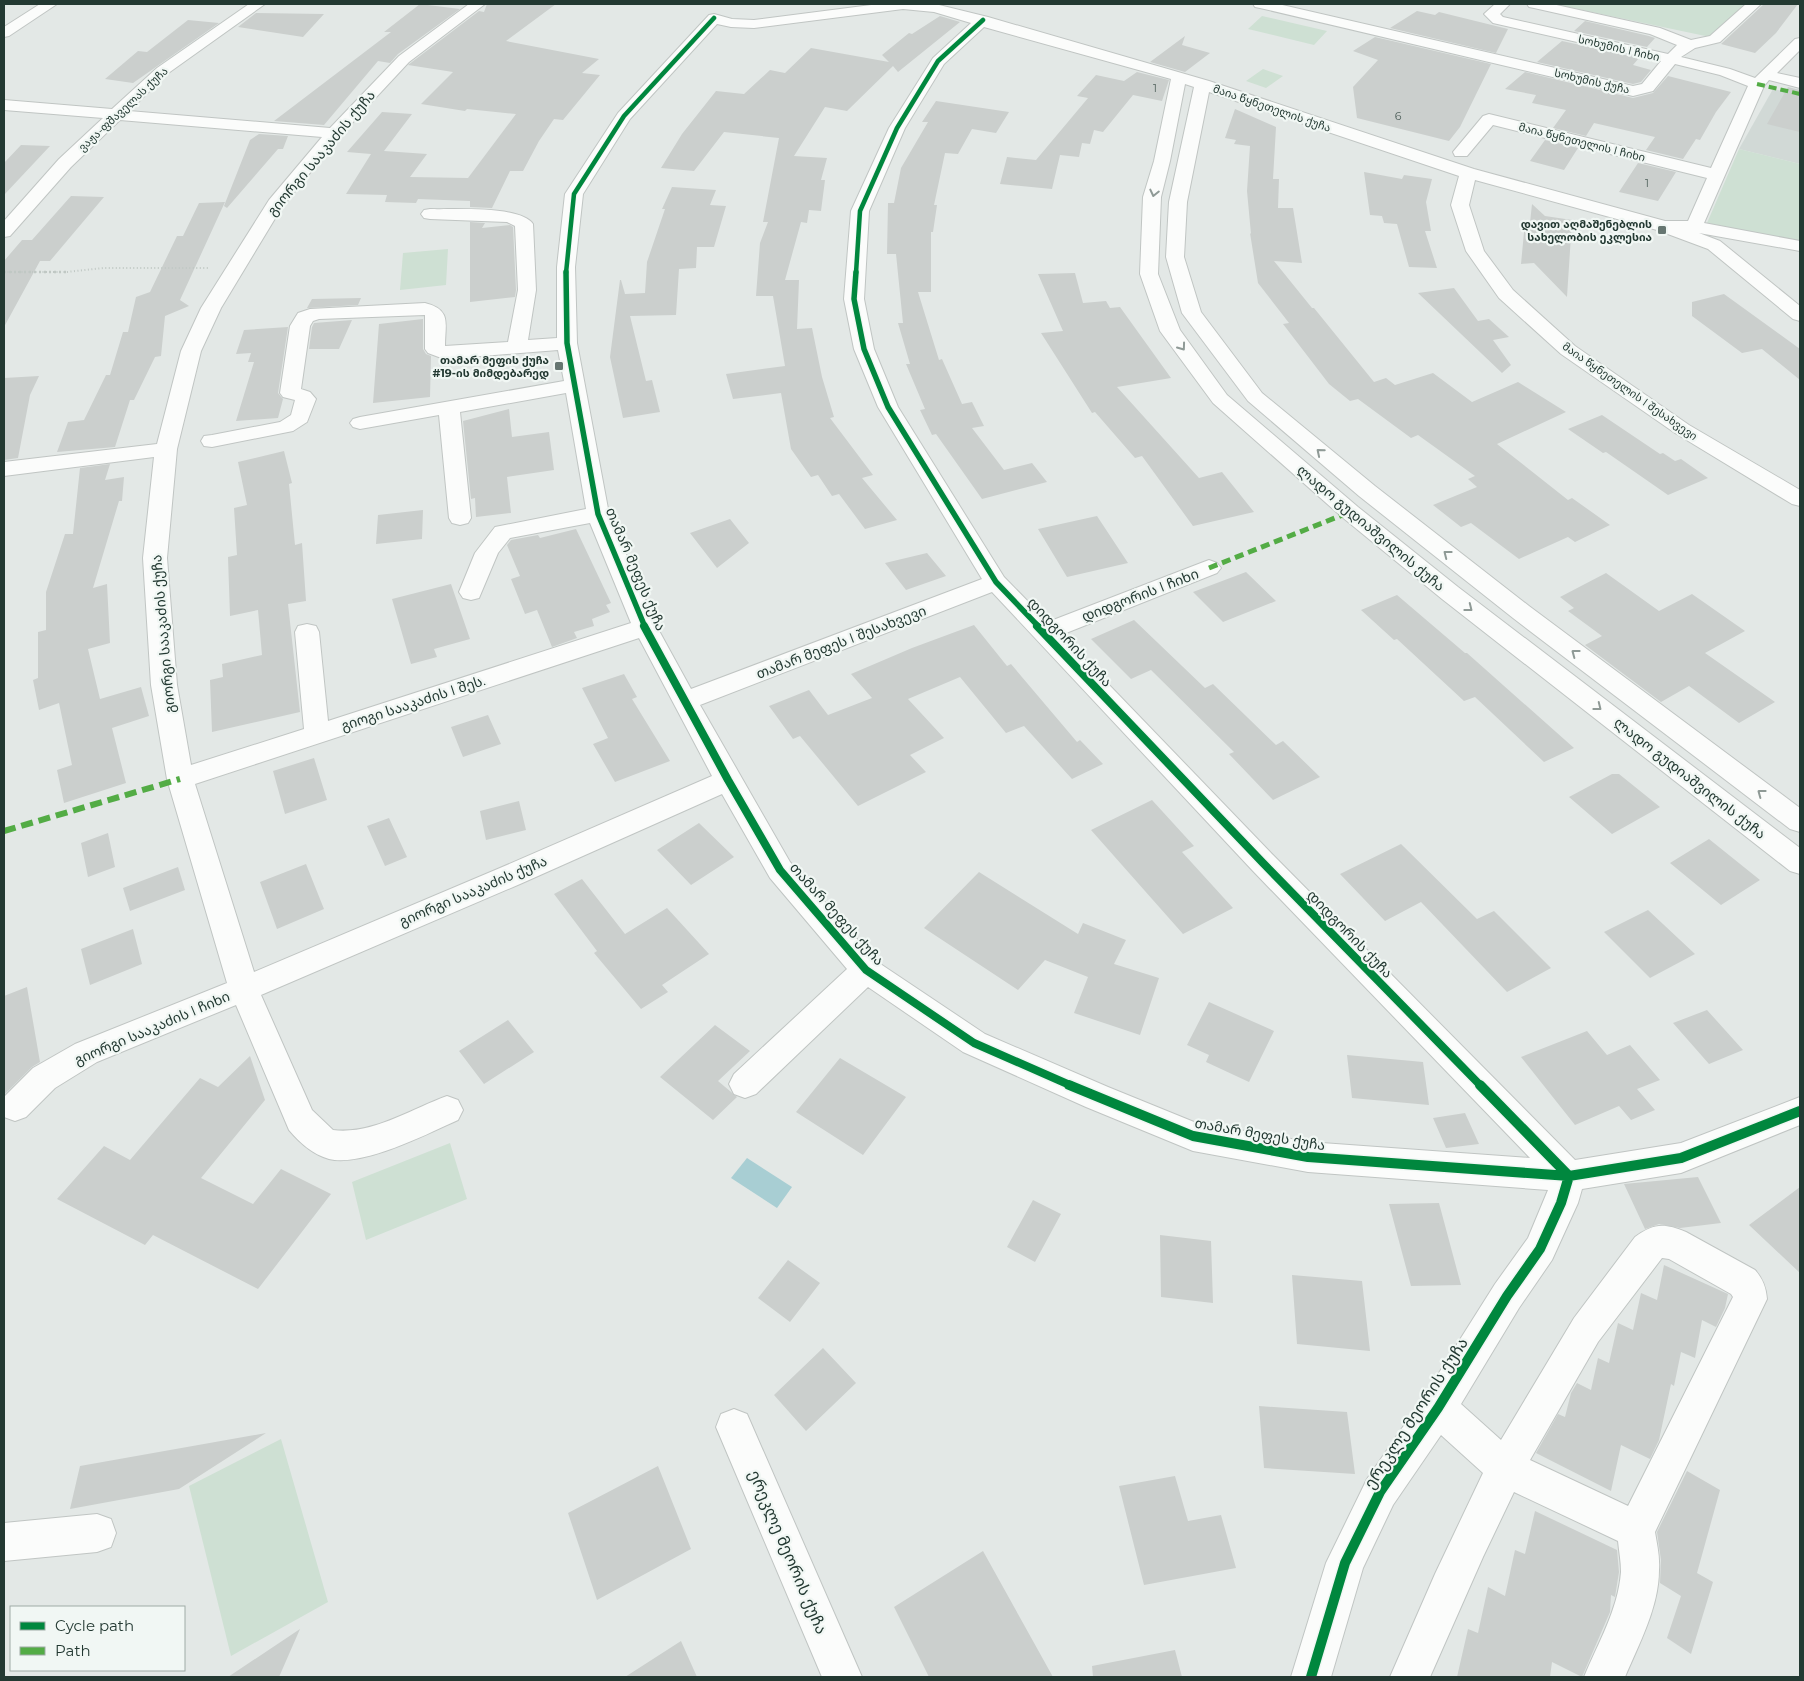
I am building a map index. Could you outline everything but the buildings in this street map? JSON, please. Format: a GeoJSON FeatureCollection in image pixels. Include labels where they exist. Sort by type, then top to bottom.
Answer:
{"type":"FeatureCollection","features":[{"type":"Feature","properties":{"kind":"street"},"geometry":{"type":"LineString","coordinates":[[4,33],[50,4]]}},
{"type":"Feature","properties":{"kind":"street","name":"ვაჟა-ფშაველას ქუჩა"},"geometry":{"type":"LineString","coordinates":[[4,232],[65,163],[162,71],[258,4]]}},
{"type":"Feature","properties":{"kind":"street","name":"გიორგი სააკაძის ქუჩა"},"geometry":{"type":"LineString","coordinates":[[478,4],[404,59],[334,132],[275,204],[234,268],[211,308],[191,350],[166,449],[155,558],[164,685],[180,779],[244,989],[510,876],[728,780]]}},
{"type":"Feature","properties":{"kind":"street","name":"სოხუმის ქუჩა"},"geometry":{"type":"LineString","coordinates":[[1260,4],[1633,91],[1647,88],[1671,59]]}},
{"type":"Feature","properties":{"kind":"street","name":"სოხუმის I ჩიხი"},"geometry":{"type":"LineString","coordinates":[[1503,4],[1491,14],[1498,20],[1671,59],[1679,50],[1690,45]]}},
{"type":"Feature","properties":{"kind":"street","name":"სოხუმის I ჩიხი"},"geometry":{"type":"LineString","coordinates":[[1534,4],[1655,31],[1690,45]]}},
{"type":"Feature","properties":{"kind":"street"},"geometry":{"type":"LineString","coordinates":[[1690,45],[1715,39],[1754,4]]}},
{"type":"Feature","properties":{"kind":"street","name":"მაია წყნეთელის ქუჩა"},"geometry":{"type":"LineString","coordinates":[[713,11],[731,23],[754,24],[903,5],[935,8],[983,20],[1203,84],[1468,174],[1663,226],[1714,245],[1800,315]]}},
{"type":"Feature","properties":{"kind":"street","name":"თამარ მეფეს ქუჩა"},"geometry":{"type":"LineString","coordinates":[[713,11],[624,116],[574,194],[566,267],[567,343],[598,514],[645,627],[728,780],[780,870],[866,970],[974,1043],[1096,1097],[1193,1136],[1308,1157],[1569,1176],[1681,1158],[1800,1111]]}},
{"type":"Feature","properties":{"kind":"street","name":"დიდგორის ქუჩა"},"geometry":{"type":"LineString","coordinates":[[983,20],[938,61],[897,128],[860,210],[854,299],[864,349],[888,408],[996,582],[1270,870],[1569,1176]]}},
{"type":"Feature","properties":{"kind":"street"},"geometry":{"type":"LineString","coordinates":[[1694,227],[1762,79],[1800,42]]}},
{"type":"Feature","properties":{"kind":"street"},"geometry":{"type":"LineString","coordinates":[[1671,59],[1762,79],[1800,83]]}},
{"type":"Feature","properties":{"kind":"street","name":"ლადო გუდიაშვილის ქუჩა"},"geometry":{"type":"LineString","coordinates":[[1179,77],[1162,161],[1152,197],[1148,274],[1170,331],[1220,399],[1350,512],[1419,568],[1800,863]]}},
{"type":"Feature","properties":{"kind":"street","name":"ლადო გუდიაშვილის ქუჩა"},"geometry":{"type":"LineString","coordinates":[[1203,84],[1178,202],[1175,256],[1192,312],[1255,397],[1367,491],[1521,612],[1800,822]]}},
{"type":"Feature","properties":{"kind":"street"},"geometry":{"type":"LineString","coordinates":[[4,105],[334,132]]}},
{"type":"Feature","properties":{"kind":"street","name":"მაია წყნეთელის I ჩიხი"},"geometry":{"type":"LineString","coordinates":[[1461,152],[1489,119],[1719,169]]}},
{"type":"Feature","properties":{"kind":"street"},"geometry":{"type":"LineString","coordinates":[[1168,132],[1193,134]]}},
{"type":"Feature","properties":{"kind":"street"},"geometry":{"type":"LineString","coordinates":[[1598,133],[1719,169]]}},
{"type":"Feature","properties":{"kind":"street"},"geometry":{"type":"LineString","coordinates":[[1162,161],[1186,164]]}},
{"type":"Feature","properties":{"kind":"street","name":"მაია წყნეთელის I შესახვევი"},"geometry":{"type":"LineString","coordinates":[[1468,174],[1460,205],[1475,251],[1506,294],[1568,350],[1682,429],[1800,500]]}},
{"type":"Feature","properties":{"kind":"street"},"geometry":{"type":"LineString","coordinates":[[430,214],[506,217],[516,219],[524,224],[527,290],[517,348]]}},
{"type":"Feature","properties":{"kind":"street"},"geometry":{"type":"LineString","coordinates":[[1663,226],[1694,227],[1800,246]]}},
{"type":"Feature","properties":{"kind":"street"},"geometry":{"type":"LineString","coordinates":[[1694,227],[1730,241],[1753,254]]}},
{"type":"Feature","properties":{"kind":"street"},"geometry":{"type":"LineString","coordinates":[[212,441],[286,427],[300,418],[306,399],[303,396],[290,393],[300,326],[305,317],[317,313],[425,309],[432,311],[434,315],[435,349],[439,352],[567,343]]}},
{"type":"Feature","properties":{"kind":"street"},"geometry":{"type":"LineString","coordinates":[[360,423],[575,385]]}},
{"type":"Feature","properties":{"kind":"street"},"geometry":{"type":"LineString","coordinates":[[449,408],[460,518]]}},
{"type":"Feature","properties":{"kind":"street"},"geometry":{"type":"LineString","coordinates":[[1252,427],[1279,417]]}},
{"type":"Feature","properties":{"kind":"street"},"geometry":{"type":"LineString","coordinates":[[4,469],[166,449]]}},
{"type":"Feature","properties":{"kind":"street"},"geometry":{"type":"LineString","coordinates":[[471,592],[483,556],[491,543],[502,532],[598,514]]}},
{"type":"Feature","properties":{"kind":"street","name":"დიდგორის I ჩიხი"},"geometry":{"type":"LineString","coordinates":[[1044,633],[1210,568]]}},
{"type":"Feature","properties":{"kind":"street","name":"თამარ მეფეს I შესახვევი"},"geometry":{"type":"LineString","coordinates":[[686,701],[996,582]]}},
{"type":"Feature","properties":{"kind":"street","name":"გიოგი სააკაძის I შეს."},"geometry":{"type":"LineString","coordinates":[[180,779],[645,627]]}},
{"type":"Feature","properties":{"kind":"street"},"geometry":{"type":"LineString","coordinates":[[307,632],[317,734]]}},
{"type":"Feature","properties":{"kind":"street"},"geometry":{"type":"LineString","coordinates":[[1631,733],[1660,716]]}},
{"type":"Feature","properties":{"kind":"street"},"geometry":{"type":"LineString","coordinates":[[745,1084],[866,970]]}},
{"type":"Feature","properties":{"kind":"street"},"geometry":{"type":"LineString","coordinates":[[244,989],[300,1120],[310,1131],[330,1144],[352,1146],[383,1136],[447,1110]]}},
{"type":"Feature","properties":{"kind":"street","name":"გიორგი სააკაძის I ჩიხი"},"geometry":{"type":"LineString","coordinates":[[15,1107],[44,1078],[86,1052],[244,989]]}},
{"type":"Feature","properties":{"kind":"street","name":"ერეკლე მეორის ქუჩა"},"geometry":{"type":"LineString","coordinates":[[1311,1677],[1345,1563],[1380,1492],[1438,1408],[1507,1296],[1540,1249],[1561,1203],[1569,1176]]}},
{"type":"Feature","properties":{"kind":"street"},"geometry":{"type":"LineString","coordinates":[[1410,1677],[1449,1584],[1505,1468],[1587,1329],[1647,1248],[1657,1241],[1674,1243],[1743,1282],[1749,1289],[1750,1299],[1636,1530],[1640,1560],[1638,1586],[1622,1638],[1604,1677]]}},
{"type":"Feature","properties":{"kind":"street"},"geometry":{"type":"LineString","coordinates":[[1438,1408],[1505,1468],[1636,1530]]}},
{"type":"Feature","properties":{"kind":"street","name":"ერეკლე მეორის ქუჩა"},"geometry":{"type":"LineString","coordinates":[[734,1426],[842,1677]]}},
{"type":"Feature","properties":{"kind":"street"},"geometry":{"type":"LineString","coordinates":[[4,1542],[97,1533]]}},
{"type":"Feature","properties":{"kind":"path"},"geometry":{"type":"LineString","coordinates":[[4,272],[67,272],[103,268],[234,268]]}},
{"type":"Feature","properties":{"kind":"shaded area"},"geometry":{"type":"Polygon","coordinates":[[[1773,89],[1800,95],[1800,164],[1739,149],[1773,89]]]}},
{"type":"Feature","properties":{"kind":"green space"},"geometry":{"type":"Polygon","coordinates":[[[1554,4],[1747,4],[1710,37],[1554,4]]]}},
{"type":"Feature","properties":{"kind":"green space"},"geometry":{"type":"Polygon","coordinates":[[[1262,16],[1327,31],[1314,45],[1248,29],[1262,16]]]}},
{"type":"Feature","properties":{"kind":"green space"},"geometry":{"type":"Polygon","coordinates":[[[1263,69],[1283,76],[1266,88],[1246,81],[1263,69]]]}},
{"type":"Feature","properties":{"kind":"green space"},"geometry":{"type":"Polygon","coordinates":[[[1739,149],[1800,164],[1800,241],[1707,223],[1739,149]]]}},
{"type":"Feature","properties":{"kind":"green space"},"geometry":{"type":"Polygon","coordinates":[[[448,249],[446,285],[400,290],[403,253],[448,249]]]}},
{"type":"Feature","properties":{"kind":"green space"},"geometry":{"type":"Polygon","coordinates":[[[450,1143],[467,1199],[366,1240],[352,1182],[450,1143]]]}},
{"type":"Feature","properties":{"kind":"green space"},"geometry":{"type":"Polygon","coordinates":[[[281,1439],[328,1602],[231,1656],[189,1486],[281,1439]]]}},
{"type":"Feature","properties":{"kind":"water"},"geometry":{"type":"Polygon","coordinates":[[[747,1158],[792,1187],[777,1208],[731,1178],[747,1158]]]}},
{"type":"Feature","properties":{"kind":"marked path"},"geometry":{"type":"LineString","coordinates":[[1757,84],[1800,94]]}},
{"type":"Feature","properties":{"kind":"marked path"},"geometry":{"type":"LineString","coordinates":[[1209,568],[1350,512]]}},
{"type":"Feature","properties":{"kind":"marked path"},"geometry":{"type":"LineString","coordinates":[[4,831],[180,779]]}},
{"type":"Feature","properties":{"kind":"cycle path"},"geometry":{"type":"LineString","coordinates":[[714,18],[624,116],[574,194],[566,267],[567,343],[598,514],[645,627],[728,780],[780,870],[866,970],[974,1043],[1097,1097],[1193,1136],[1308,1157],[1569,1176],[1681,1158],[1800,1111]]}},
{"type":"Feature","properties":{"kind":"cycle path"},"geometry":{"type":"LineString","coordinates":[[983,20],[938,61],[897,128],[860,211],[854,299],[864,349],[888,407],[996,582],[1263,863],[1569,1176],[1561,1203],[1540,1249],[1507,1296],[1438,1408],[1380,1492],[1345,1563],[1311,1677]]}},
{"type":"Feature","properties":{"kind":"place","name":"დავით აღმაშენებლის სახელობის ეკლესია"},"geometry":{"type":"Point","coordinates":[1662,230]}},
{"type":"Feature","properties":{"kind":"place","name":"თამარ მეფის ქუჩა #19-ის მიმდებარედ"},"geometry":{"type":"Point","coordinates":[559,366]}}]}
